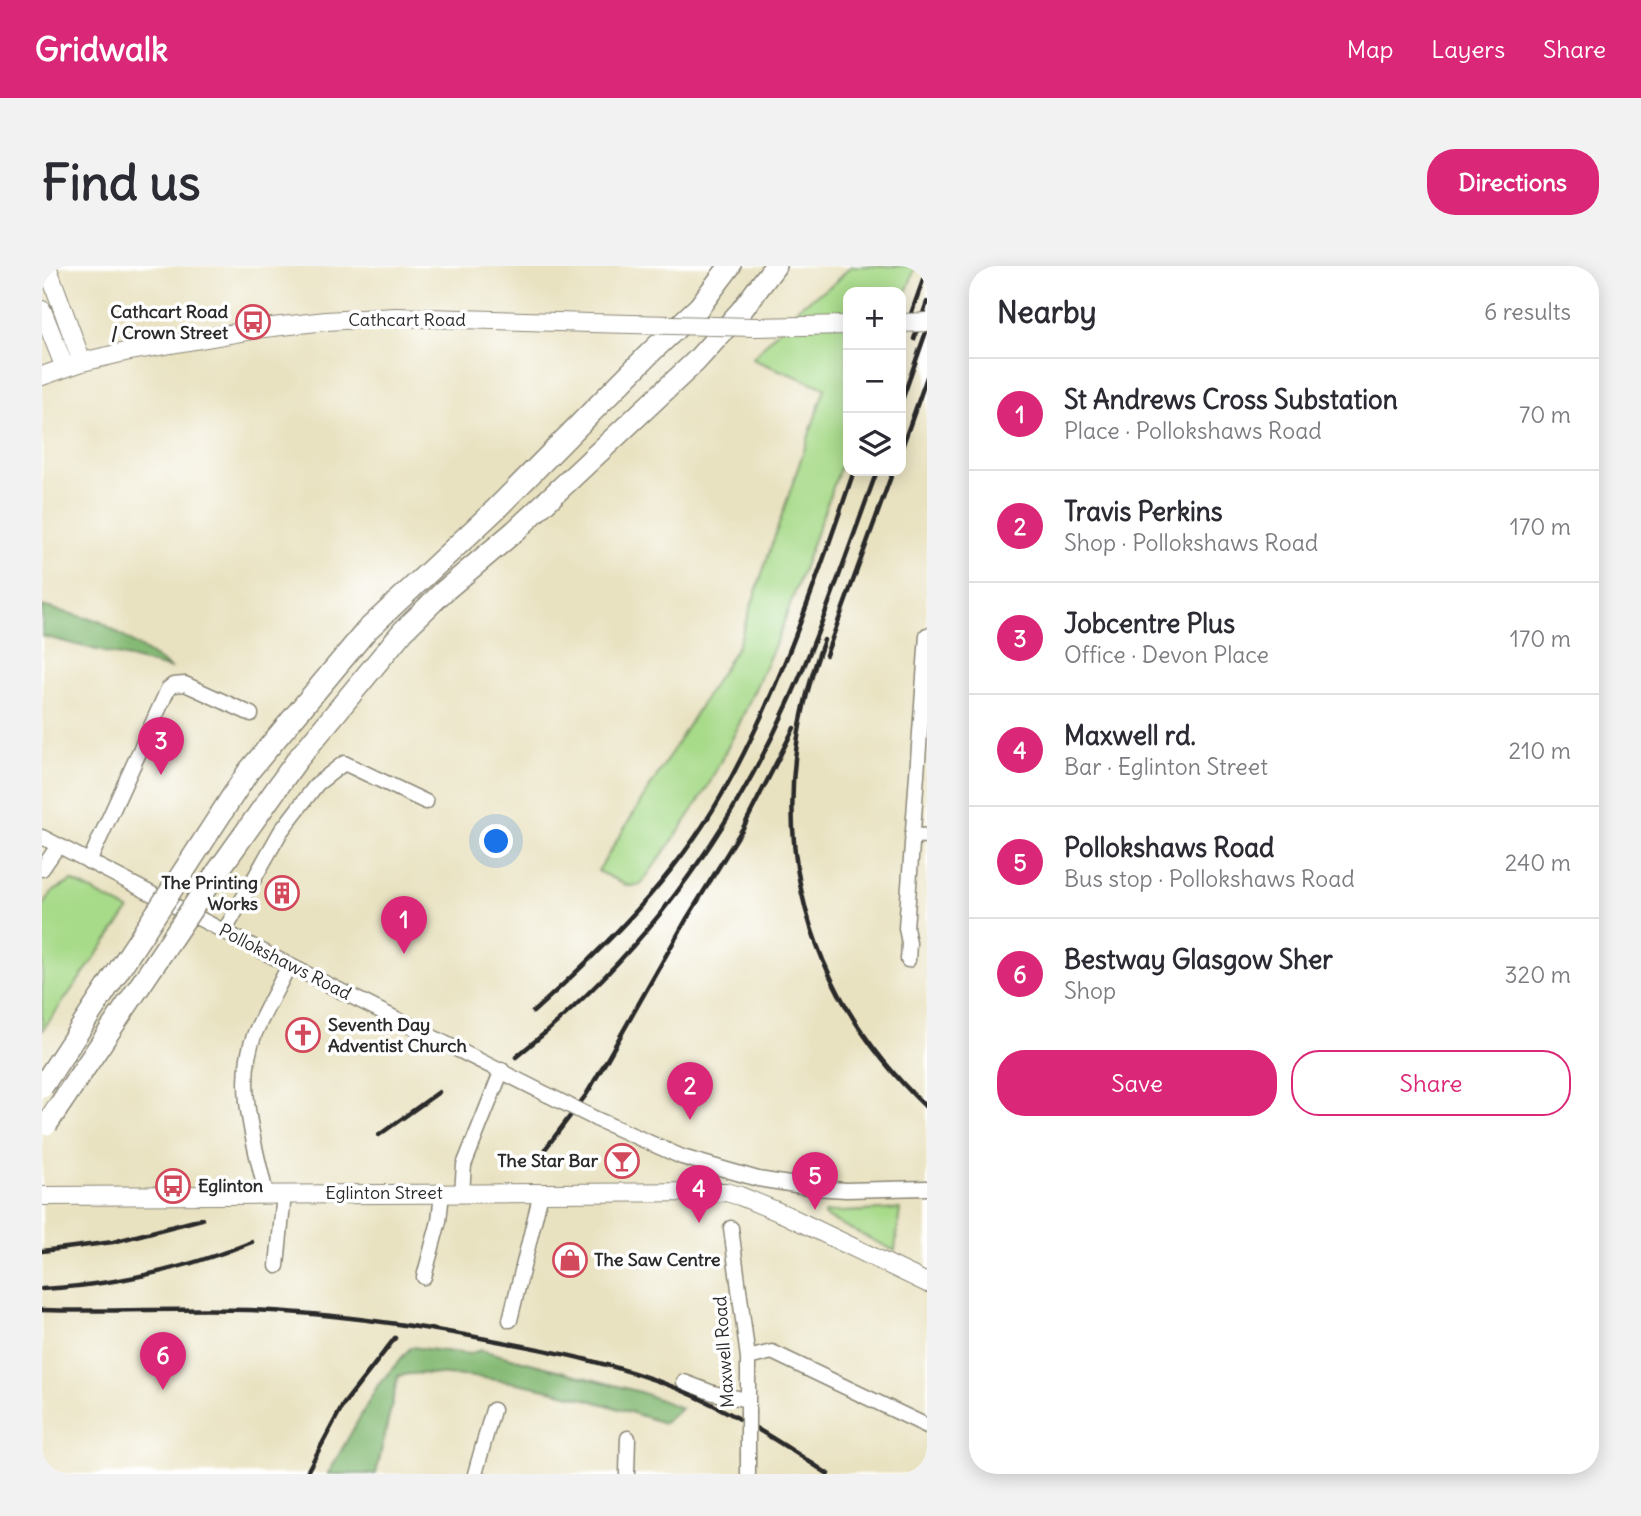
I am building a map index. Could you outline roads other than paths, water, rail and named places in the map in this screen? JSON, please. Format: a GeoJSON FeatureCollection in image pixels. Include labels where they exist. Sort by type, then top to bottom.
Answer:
{"type":"FeatureCollection","features":[{"type":"Feature","properties":{"kind":"highway"},"geometry":{"type":"LineString","coordinates":[[42,1087],[248,772],[340,661],[366,631],[496,509],[699,307],[730,266]]}},
{"type":"Feature","properties":{"kind":"highway"},"geometry":{"type":"LineString","coordinates":[[42,1132],[246,829],[367,672],[402,631],[443,592],[515,531],[696,361],[741,311],[775,266]]}},
{"type":"Feature","properties":{"kind":"main road"},"geometry":{"type":"LineString","coordinates":[[47,266],[82,362]]}},
{"type":"Feature","properties":{"kind":"main road"},"geometry":{"type":"LineString","coordinates":[[42,310],[65,368]]}},
{"type":"Feature","properties":{"kind":"main road","name":"Cathcart Road"},"geometry":{"type":"LineString","coordinates":[[42,376],[82,362],[125,352],[251,330],[338,320],[396,317],[755,327],[843,325]]}},
{"type":"Feature","properties":{"kind":"main road"},"geometry":{"type":"LineString","coordinates":[[906,323],[927,323]]}},
{"type":"Feature","properties":{"kind":"main road","name":"Eglinton Street"},"geometry":{"type":"LineString","coordinates":[[42,1196],[726,1192],[786,1215],[927,1283]]}},
{"type":"Feature","properties":{"kind":"street"},"geometry":{"type":"LineString","coordinates":[[908,960],[906,928],[920,836],[927,635]]}},
{"type":"Feature","properties":{"kind":"street"},"geometry":{"type":"LineString","coordinates":[[89,862],[167,689],[173,685],[185,684],[251,714]]}},
{"type":"Feature","properties":{"kind":"street"},"geometry":{"type":"LineString","coordinates":[[225,932],[281,831],[317,784],[344,763],[426,802]]}},
{"type":"Feature","properties":{"kind":"street","name":"Pollokshaws Road"},"geometry":{"type":"LineString","coordinates":[[42,837],[289,965],[655,1147],[758,1179],[814,1188],[927,1188]]}},
{"type":"Feature","properties":{"kind":"street"},"geometry":{"type":"LineString","coordinates":[[42,869],[58,846]]}},
{"type":"Feature","properties":{"kind":"street"},"geometry":{"type":"LineString","coordinates":[[277,1266],[275,1194],[249,1119],[246,1080],[254,1036],[289,965]]}},
{"type":"Feature","properties":{"kind":"street"},"geometry":{"type":"LineString","coordinates":[[462,1193],[464,1165],[502,1070]]}},
{"type":"Feature","properties":{"kind":"street"},"geometry":{"type":"LineString","coordinates":[[424,1277],[439,1221],[442,1193]]}},
{"type":"Feature","properties":{"kind":"street"},"geometry":{"type":"LineString","coordinates":[[510,1320],[541,1193]]}},
{"type":"Feature","properties":{"kind":"street","name":"Maxwell Road"},"geometry":{"type":"LineString","coordinates":[[731,1228],[748,1357],[748,1474]]}},
{"type":"Feature","properties":{"kind":"street"},"geometry":{"type":"LineString","coordinates":[[748,1357],[772,1352],[927,1426]]}},
{"type":"Feature","properties":{"kind":"street"},"geometry":{"type":"LineString","coordinates":[[684,1382],[748,1407]]}},
{"type":"Feature","properties":{"kind":"street"},"geometry":{"type":"LineString","coordinates":[[475,1474],[493,1410]]}},
{"type":"Feature","properties":{"kind":"street"},"geometry":{"type":"LineString","coordinates":[[627,1474],[628,1437]]}},
{"type":"Feature","properties":{"kind":"railway"},"geometry":{"type":"LineString","coordinates":[[906,328],[927,269]]}},
{"type":"Feature","properties":{"kind":"railway"},"geometry":{"type":"LineString","coordinates":[[914,339],[927,302]]}},
{"type":"Feature","properties":{"kind":"railway"},"geometry":{"type":"LineString","coordinates":[[906,389],[927,329]]}},
{"type":"Feature","properties":{"kind":"railway"},"geometry":{"type":"LineString","coordinates":[[906,436],[927,377]]}},
{"type":"Feature","properties":{"kind":"railway"},"geometry":{"type":"LineString","coordinates":[[533,1012],[636,912],[682,856],[721,796],[779,677],[852,476]]}},
{"type":"Feature","properties":{"kind":"railway"},"geometry":{"type":"LineString","coordinates":[[516,1057],[602,980],[640,938],[708,849],[765,751],[790,699],[875,476]]}},
{"type":"Feature","properties":{"kind":"railway"},"geometry":{"type":"LineString","coordinates":[[826,655],[891,476]]}},
{"type":"Feature","properties":{"kind":"railway"},"geometry":{"type":"LineString","coordinates":[[824,640],[805,704],[794,768],[793,830],[801,890],[819,949],[845,1005],[881,1058],[927,1108]]}},
{"type":"Feature","properties":{"kind":"railway"},"geometry":{"type":"LineString","coordinates":[[546,1148],[586,1095],[608,1058],[686,920],[743,828],[794,728]]}},
{"type":"Feature","properties":{"kind":"railway"},"geometry":{"type":"LineString","coordinates":[[379,1135],[439,1092]]}},
{"type":"Feature","properties":{"kind":"railway"},"geometry":{"type":"LineString","coordinates":[[42,1251],[113,1242],[202,1219]]}},
{"type":"Feature","properties":{"kind":"railway"},"geometry":{"type":"LineString","coordinates":[[42,1289],[96,1284],[149,1274],[227,1252],[252,1242]]}},
{"type":"Feature","properties":{"kind":"railway"},"geometry":{"type":"LineString","coordinates":[[42,1310],[223,1310],[311,1314],[404,1325],[542,1350],[632,1372],[676,1388],[754,1427],[828,1474]]}},
{"type":"Feature","properties":{"kind":"railway"},"geometry":{"type":"LineString","coordinates":[[306,1474],[343,1405],[395,1338]]}},
{"type":"Feature","properties":{"kind":"place","name":"Cathcart Road / Crown Street"},"geometry":{"type":"Point","coordinates":[253,322]}},
{"type":"Feature","properties":{"kind":"place","name":"Jobcentre Plus"},"geometry":{"type":"Point","coordinates":[161,775]}},
{"type":"Feature","properties":{"kind":"place","name":"The Printing Works"},"geometry":{"type":"Point","coordinates":[282,893]}},
{"type":"Feature","properties":{"kind":"place","name":"St Andrews Cross Substation"},"geometry":{"type":"Point","coordinates":[404,954]}},
{"type":"Feature","properties":{"kind":"place","name":"Seventh Day Adventist Church"},"geometry":{"type":"Point","coordinates":[303,1035]}},
{"type":"Feature","properties":{"kind":"place","name":"Travis Perkins"},"geometry":{"type":"Point","coordinates":[690,1120]}},
{"type":"Feature","properties":{"kind":"place","name":"The Star Bar"},"geometry":{"type":"Point","coordinates":[622,1161]}},
{"type":"Feature","properties":{"kind":"place","name":"Eglinton"},"geometry":{"type":"Point","coordinates":[173,1186]}},
{"type":"Feature","properties":{"kind":"place","name":"Pollokshaws Road"},"geometry":{"type":"Point","coordinates":[815,1210]}},
{"type":"Feature","properties":{"kind":"place","name":"Maxwell rd."},"geometry":{"type":"Point","coordinates":[699,1223]}},
{"type":"Feature","properties":{"kind":"place","name":"The Saw Centre"},"geometry":{"type":"Point","coordinates":[570,1260]}},
{"type":"Feature","properties":{"kind":"place","name":"Bestway Glasgow Sher"},"geometry":{"type":"Point","coordinates":[163,1390]}}]}
